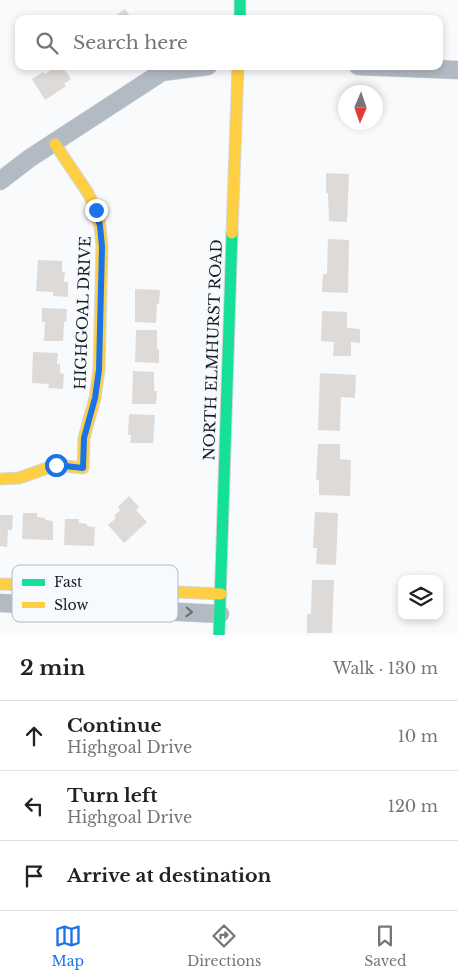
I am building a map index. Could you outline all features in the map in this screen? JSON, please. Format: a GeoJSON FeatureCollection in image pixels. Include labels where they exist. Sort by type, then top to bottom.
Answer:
{"type":"FeatureCollection","features":[{"type":"Feature","properties":{"kind":"street"},"geometry":{"type":"LineString","coordinates":[[240,0],[240,15]]}},
{"type":"Feature","properties":{"kind":"street"},"geometry":{"type":"LineString","coordinates":[[443,69],[458,70]]}},
{"type":"Feature","properties":{"kind":"street"},"geometry":{"type":"LineString","coordinates":[[0,181],[30,158],[55,144],[162,72],[177,70]]}},
{"type":"Feature","properties":{"kind":"street","name":"NORTH ELMHURST ROAD"},"geometry":{"type":"LineString","coordinates":[[219,635],[238,70]]}},
{"type":"Feature","properties":{"kind":"street","name":"HIGHGOAL DRIVE"},"geometry":{"type":"LineString","coordinates":[[0,480],[19,478],[56,465],[83,468],[84,438],[95,398],[99,370],[102,247],[100,226],[96,210],[88,193],[55,144]]}},
{"type":"Feature","properties":{"kind":"street"},"geometry":{"type":"LineString","coordinates":[[178,592],[221,594]]}},
{"type":"Feature","properties":{"kind":"street"},"geometry":{"type":"LineString","coordinates":[[0,603],[0,612]]}},
{"type":"Feature","properties":{"kind":"street"},"geometry":{"type":"LineString","coordinates":[[178,612],[220,614]]}},
{"type":"Feature","properties":{"kind":"building"},"geometry":{"type":"Polygon","coordinates":[[[125,9],[129,15],[117,15],[125,9]]]}},
{"type":"Feature","properties":{"kind":"building"},"geometry":{"type":"Polygon","coordinates":[[[51,70],[65,70],[71,79],[64,84],[66,86],[45,100],[32,79],[43,72],[45,74],[51,70]]]}},
{"type":"Feature","properties":{"kind":"building"},"geometry":{"type":"Polygon","coordinates":[[[326,173],[349,174],[347,222],[329,221],[326,173]]]}},
{"type":"Feature","properties":{"kind":"building"},"geometry":{"type":"Polygon","coordinates":[[[328,239],[349,240],[348,293],[322,292],[323,274],[327,274],[328,239]]]}},
{"type":"Feature","properties":{"kind":"building"},"geometry":{"type":"Polygon","coordinates":[[[38,260],[62,261],[62,272],[65,272],[64,282],[68,282],[68,297],[53,296],[53,292],[36,291],[38,260]]]}},
{"type":"Feature","properties":{"kind":"building"},"geometry":{"type":"Polygon","coordinates":[[[135,289],[160,290],[156,323],[135,322],[135,289]]]}},
{"type":"Feature","properties":{"kind":"building"},"geometry":{"type":"Polygon","coordinates":[[[42,308],[67,309],[63,341],[44,341],[45,322],[42,322],[42,308]]]}},
{"type":"Feature","properties":{"kind":"building"},"geometry":{"type":"Polygon","coordinates":[[[322,311],[347,312],[347,328],[360,329],[360,343],[351,342],[351,356],[333,356],[334,342],[321,341],[322,311]]]}},
{"type":"Feature","properties":{"kind":"building"},"geometry":{"type":"Polygon","coordinates":[[[136,330],[157,330],[159,363],[135,362],[136,330]]]}},
{"type":"Feature","properties":{"kind":"building"},"geometry":{"type":"Polygon","coordinates":[[[33,352],[58,353],[57,364],[60,364],[60,373],[64,374],[63,389],[48,388],[49,384],[32,383],[33,352]]]}},
{"type":"Feature","properties":{"kind":"building"},"geometry":{"type":"Polygon","coordinates":[[[133,371],[154,372],[154,391],[157,391],[156,404],[132,404],[133,371]]]}},
{"type":"Feature","properties":{"kind":"building"},"geometry":{"type":"Polygon","coordinates":[[[320,373],[356,375],[355,398],[341,397],[340,431],[318,430],[320,373]]]}},
{"type":"Feature","properties":{"kind":"building"},"geometry":{"type":"Polygon","coordinates":[[[129,414],[155,415],[153,443],[130,443],[131,435],[128,435],[129,414]]]}},
{"type":"Feature","properties":{"kind":"building"},"geometry":{"type":"Polygon","coordinates":[[[318,444],[340,444],[340,459],[351,460],[350,496],[319,495],[319,480],[316,480],[318,444]]]}},
{"type":"Feature","properties":{"kind":"building"},"geometry":{"type":"Polygon","coordinates":[[[129,496],[139,507],[136,510],[147,522],[124,543],[108,525],[116,518],[114,516],[120,510],[118,507],[129,496]]]}},
{"type":"Feature","properties":{"kind":"building"},"geometry":{"type":"Polygon","coordinates":[[[315,512],[338,513],[336,565],[316,564],[317,548],[313,548],[315,512]]]}},
{"type":"Feature","properties":{"kind":"building"},"geometry":{"type":"Polygon","coordinates":[[[23,513],[37,513],[37,517],[53,521],[53,540],[22,539],[23,513]]]}},
{"type":"Feature","properties":{"kind":"building"},"geometry":{"type":"Polygon","coordinates":[[[0,515],[13,515],[12,530],[8,530],[7,547],[0,546],[0,515]]]}},
{"type":"Feature","properties":{"kind":"building"},"geometry":{"type":"Polygon","coordinates":[[[65,519],[79,519],[79,523],[95,527],[94,546],[64,545],[65,519]]]}},
{"type":"Feature","properties":{"kind":"building"},"geometry":{"type":"Polygon","coordinates":[[[312,580],[334,580],[332,633],[307,633],[307,614],[311,614],[312,580]]]}},
{"type":"Feature","properties":{"kind":"traffic: fast"},"geometry":{"type":"LineString","coordinates":[[240,0],[240,15]]}},
{"type":"Feature","properties":{"kind":"traffic: fast"},"geometry":{"type":"LineString","coordinates":[[219,635],[232,233]]}},
{"type":"Feature","properties":{"kind":"traffic: slow"},"geometry":{"type":"LineString","coordinates":[[232,233],[238,70]]}},
{"type":"Feature","properties":{"kind":"traffic: slow"},"geometry":{"type":"LineString","coordinates":[[0,479],[19,478],[56,465],[83,468],[84,438],[95,398],[99,370],[102,247],[100,226],[96,210],[88,193],[55,144]]}},
{"type":"Feature","properties":{"kind":"traffic: slow"},"geometry":{"type":"LineString","coordinates":[[0,584],[12,585]]}},
{"type":"Feature","properties":{"kind":"traffic: slow"},"geometry":{"type":"LineString","coordinates":[[178,592],[221,594]]}},
{"type":"Feature","properties":{"kind":"route"},"geometry":{"type":"LineString","coordinates":[[56,465],[83,468],[84,438],[95,398],[99,370],[102,247],[96,210]]}}]}
